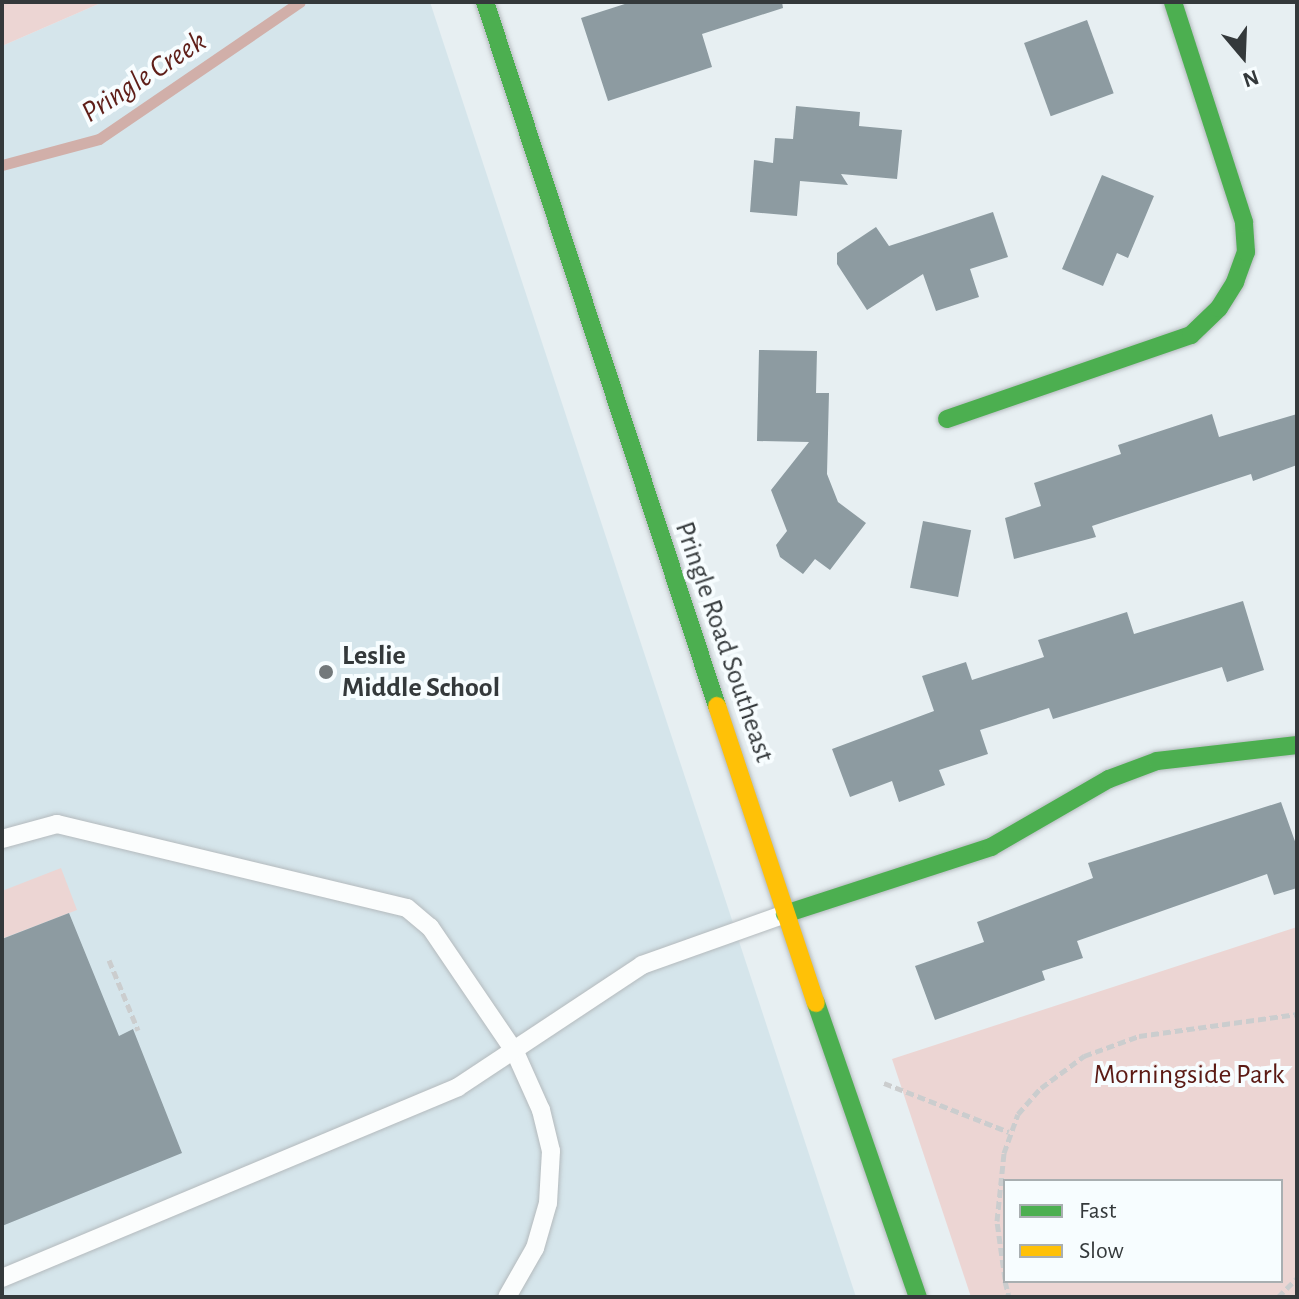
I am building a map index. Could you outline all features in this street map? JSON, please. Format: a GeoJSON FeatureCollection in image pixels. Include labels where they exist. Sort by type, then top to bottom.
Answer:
{"type":"FeatureCollection","features":[{"type":"Feature","properties":{"kind":"main road","name":"Pringle Road Southeast"},"geometry":{"type":"LineString","coordinates":[[485,2],[785,914],[918,1297]]}},
{"type":"Feature","properties":{"kind":"main road"},"geometry":{"type":"LineString","coordinates":[[947,419],[1191,335],[1219,308],[1235,282],[1246,252],[1244,222],[1173,2]]}},
{"type":"Feature","properties":{"kind":"main road"},"geometry":{"type":"LineString","coordinates":[[785,914],[991,847],[1109,779],[1157,761],[1297,745]]}},
{"type":"Feature","properties":{"kind":"lane"},"geometry":{"type":"LineString","coordinates":[[2,839],[57,824],[407,908],[430,927],[515,1052],[551,1151],[548,1203],[535,1248],[507,1297]]}},
{"type":"Feature","properties":{"kind":"lane"},"geometry":{"type":"LineString","coordinates":[[2,1278],[335,1142],[458,1087],[642,965],[785,914]]}},
{"type":"Feature","properties":{"kind":"path"},"geometry":{"type":"LineString","coordinates":[[109,960],[138,1030]]}},
{"type":"Feature","properties":{"kind":"path"},"geometry":{"type":"LineString","coordinates":[[1003,1260],[997,1198],[1009,1132],[1041,1088],[1095,1050],[1183,1026],[1297,1014]]}},
{"type":"Feature","properties":{"kind":"path"},"geometry":{"type":"LineString","coordinates":[[885,1083],[1009,1132]]}},
{"type":"Feature","properties":{"kind":"path"},"geometry":{"type":"LineString","coordinates":[[1278,1297],[1297,1278]]}},
{"type":"Feature","properties":{"kind":"shaded area","name":"Leslie Middle School"},"geometry":{"type":"Polygon","coordinates":[[[103,2],[430,2],[856,1297],[2,1297],[2,46],[103,2]]]}},
{"type":"Feature","properties":{"kind":"green space"},"geometry":{"type":"Polygon","coordinates":[[[2,2],[103,2],[2,46],[2,2]]]}},
{"type":"Feature","properties":{"kind":"green space"},"geometry":{"type":"Polygon","coordinates":[[[61,868],[77,910],[4,938],[2,891],[61,868]]]}},
{"type":"Feature","properties":{"kind":"green space","name":"Morningside Park"},"geometry":{"type":"Polygon","coordinates":[[[1297,927],[1297,1297],[971,1297],[892,1059],[1297,927]]]}},
{"type":"Feature","properties":{"kind":"building"},"geometry":{"type":"Polygon","coordinates":[[[631,2],[782,2],[783,8],[702,34],[712,67],[608,101],[581,18],[631,2]]]}},
{"type":"Feature","properties":{"kind":"building"},"geometry":{"type":"Polygon","coordinates":[[[1087,20],[1114,93],[1051,116],[1024,43],[1087,20]]]}},
{"type":"Feature","properties":{"kind":"building"},"geometry":{"type":"Polygon","coordinates":[[[796,106],[860,112],[859,126],[902,130],[897,179],[841,174],[848,185],[800,181],[797,216],[750,212],[754,160],[773,163],[775,138],[793,139],[796,106]]]}},
{"type":"Feature","properties":{"kind":"building"},"geometry":{"type":"Polygon","coordinates":[[[1102,175],[1154,196],[1128,258],[1117,253],[1103,286],[1062,269],[1102,175]]]}},
{"type":"Feature","properties":{"kind":"building"},"geometry":{"type":"Polygon","coordinates":[[[993,212],[1008,257],[970,269],[979,297],[936,311],[923,274],[867,310],[837,264],[837,253],[876,227],[889,246],[993,212]]]}},
{"type":"Feature","properties":{"kind":"building"},"geometry":{"type":"Polygon","coordinates":[[[759,350],[817,351],[816,393],[829,393],[827,474],[838,502],[866,523],[830,570],[815,559],[803,574],[780,557],[776,545],[787,531],[771,490],[809,442],[757,441],[759,350]]]}},
{"type":"Feature","properties":{"kind":"building"},"geometry":{"type":"Polygon","coordinates":[[[1212,414],[1219,437],[1297,414],[1297,465],[1253,481],[1251,474],[1092,526],[1096,537],[1014,559],[1005,518],[1041,506],[1034,483],[1121,454],[1118,445],[1212,414]]]}},
{"type":"Feature","properties":{"kind":"building"},"geometry":{"type":"Polygon","coordinates":[[[923,521],[971,530],[958,597],[910,588],[923,521]]]}},
{"type":"Feature","properties":{"kind":"building"},"geometry":{"type":"Polygon","coordinates":[[[1243,601],[1264,670],[1227,682],[1222,667],[1053,719],[1049,708],[980,730],[988,754],[939,770],[945,785],[899,802],[892,781],[850,797],[832,749],[934,711],[922,676],[966,662],[972,680],[1044,657],[1038,640],[1127,612],[1134,634],[1243,601]]]}},
{"type":"Feature","properties":{"kind":"building"},"geometry":{"type":"Polygon","coordinates":[[[1281,802],[1297,847],[1297,888],[1274,895],[1267,874],[1077,941],[1083,958],[1042,971],[1045,980],[935,1020],[915,966],[984,942],[977,922],[1093,878],[1088,863],[1281,802]]]}},
{"type":"Feature","properties":{"kind":"building"},"geometry":{"type":"Polygon","coordinates":[[[69,913],[119,1036],[133,1029],[182,1153],[2,1226],[2,939],[69,913]]]}},
{"type":"Feature","properties":{"kind":"waterway","name":"Pringle Creek"},"geometry":{"type":"LineString","coordinates":[[2,165],[99,139],[300,2]]}},
{"type":"Feature","properties":{"kind":"traffic: fast"},"geometry":{"type":"LineString","coordinates":[[485,2],[717,706]]}},
{"type":"Feature","properties":{"kind":"traffic: fast"},"geometry":{"type":"LineString","coordinates":[[947,419],[1191,335],[1219,308],[1235,282],[1246,252],[1244,222],[1173,2]]}},
{"type":"Feature","properties":{"kind":"traffic: fast"},"geometry":{"type":"LineString","coordinates":[[785,914],[991,847],[1109,779],[1157,761],[1297,745]]}},
{"type":"Feature","properties":{"kind":"traffic: fast"},"geometry":{"type":"LineString","coordinates":[[816,1003],[918,1297]]}},
{"type":"Feature","properties":{"kind":"traffic: slow"},"geometry":{"type":"LineString","coordinates":[[717,706],[816,1003]]}},
{"type":"Feature","properties":{"kind":"place","name":"Leslie Middle School"},"geometry":{"type":"Point","coordinates":[326,672]}}]}
